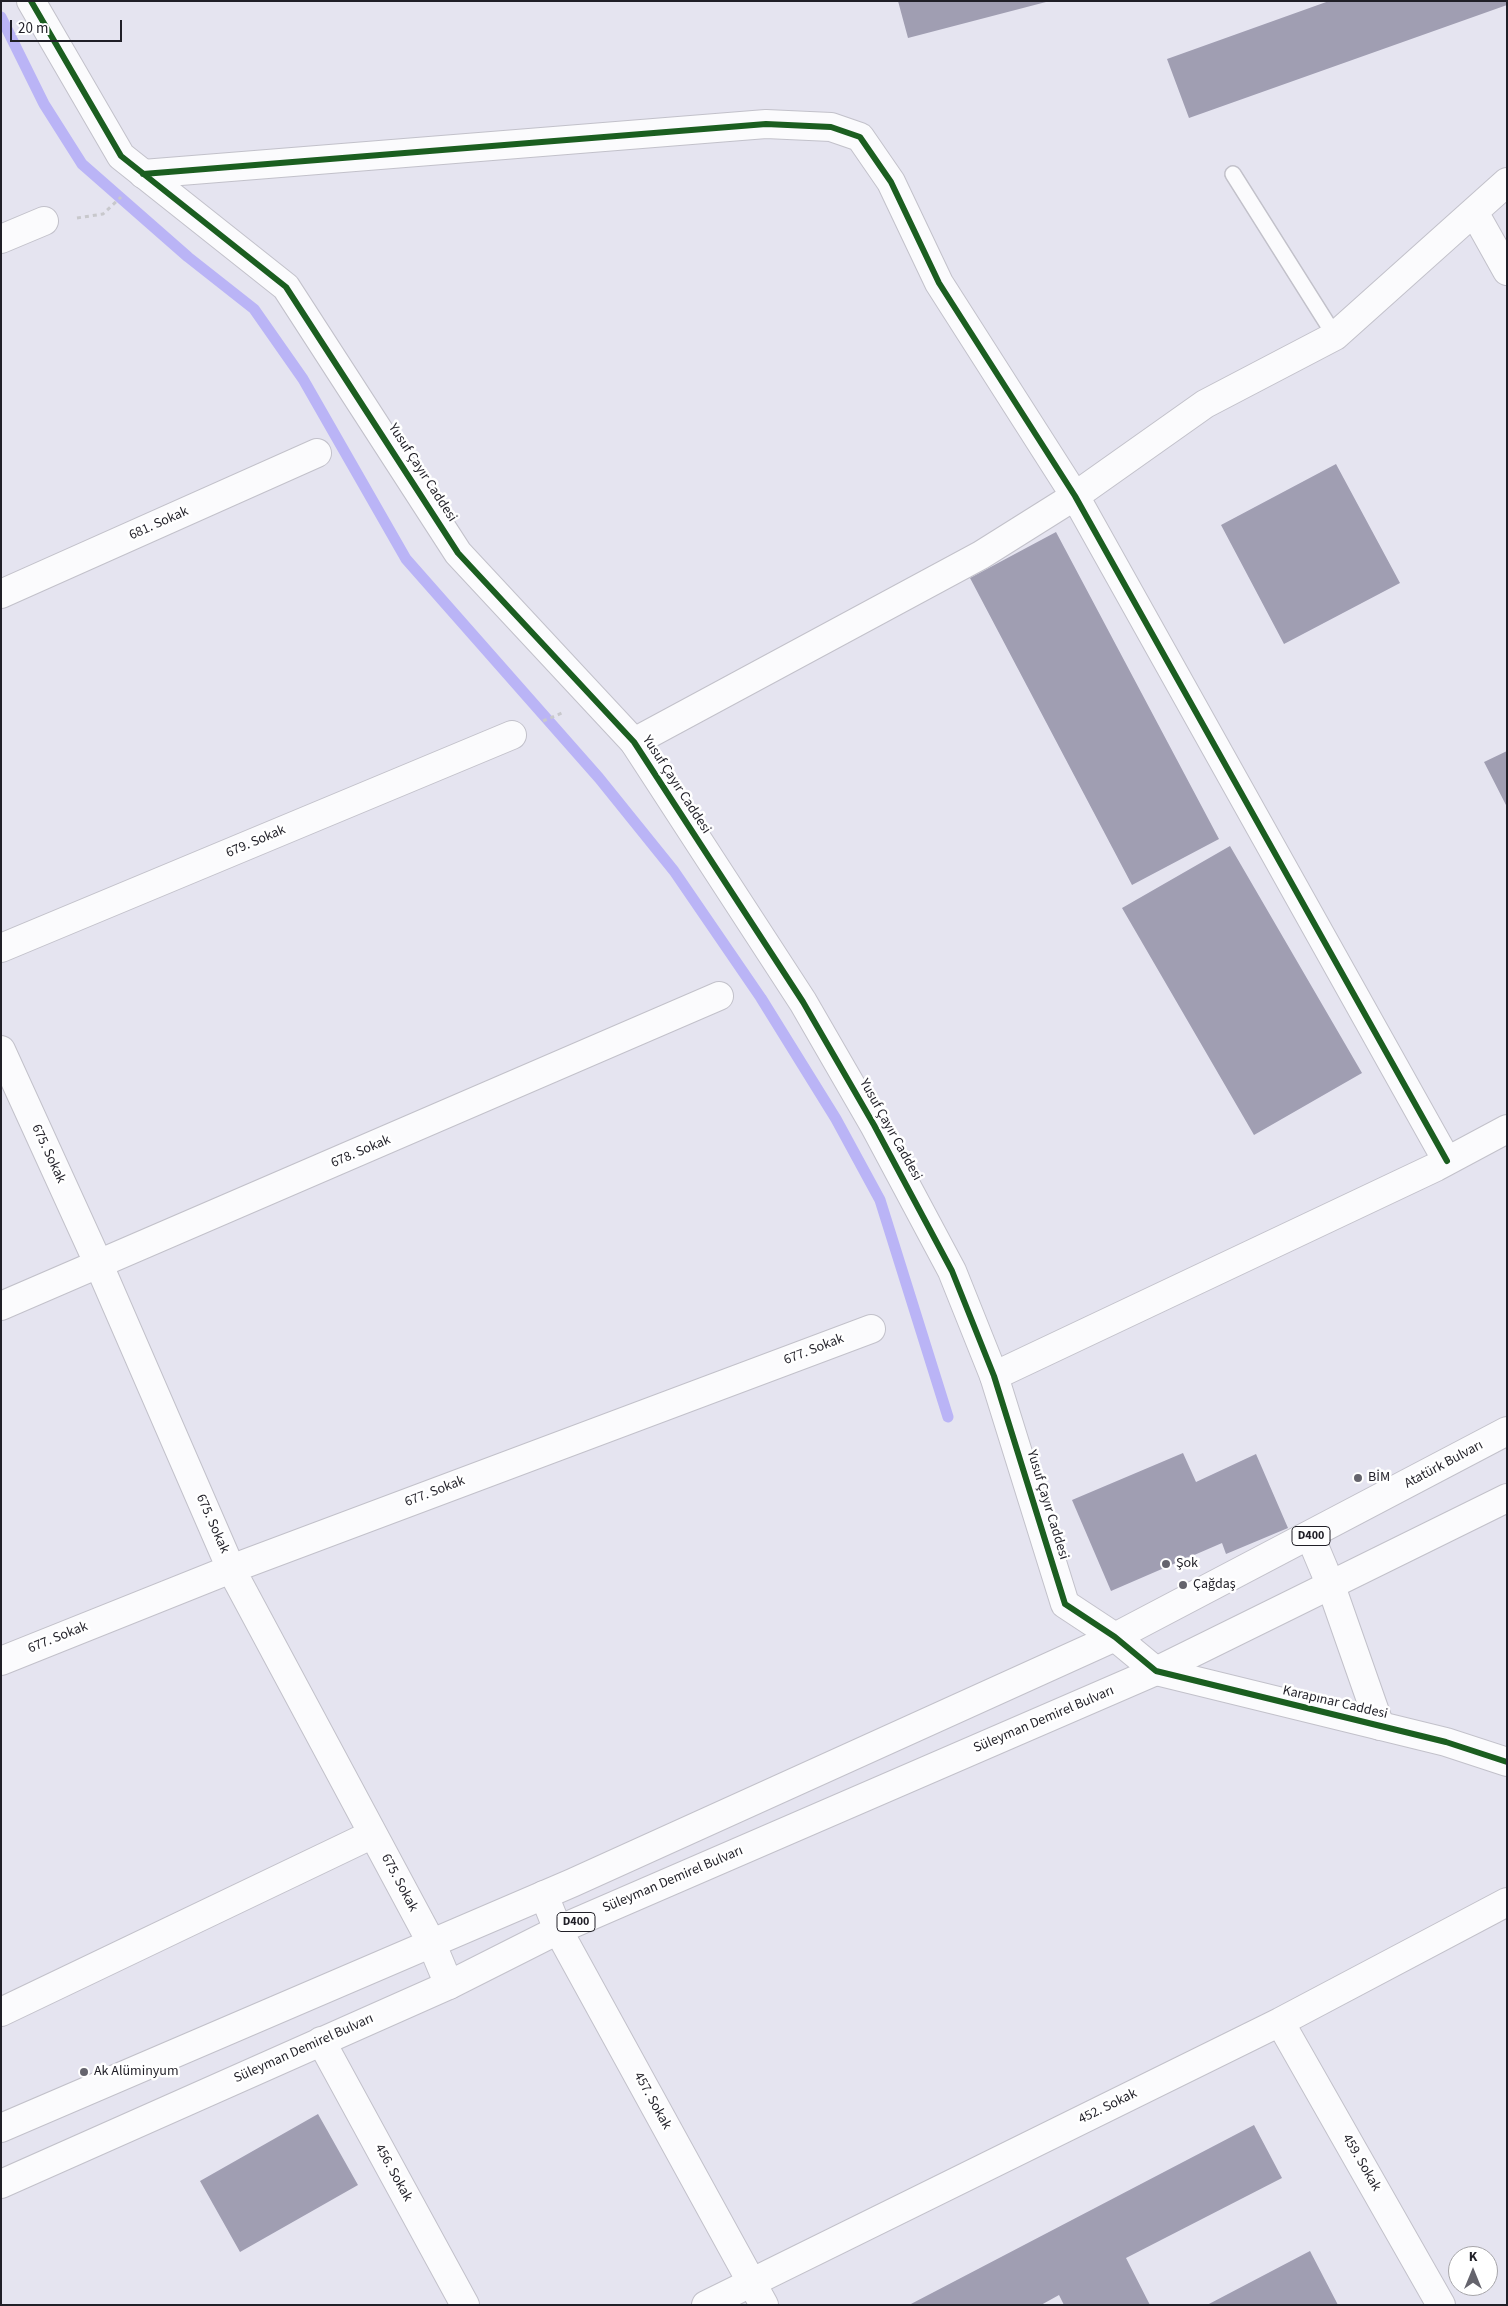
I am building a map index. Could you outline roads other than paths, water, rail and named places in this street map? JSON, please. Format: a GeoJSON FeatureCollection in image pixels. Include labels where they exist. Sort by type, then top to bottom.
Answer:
{"type":"FeatureCollection","features":[{"type":"Feature","properties":{"kind":"street","name":"Yusuf Çayır Caddesi"},"geometry":{"type":"LineString","coordinates":[[31,1],[121,156],[286,287],[458,553],[634,742],[803,1002],[874,1125],[952,1271],[994,1376],[1065,1604],[1115,1637],[1156,1671]]}},
{"type":"Feature","properties":{"kind":"street"},"geometry":{"type":"LineString","coordinates":[[144,174],[766,124],[832,127],[860,137],[891,182],[939,284],[1075,496],[1447,1161]]}},
{"type":"Feature","properties":{"kind":"street"},"geometry":{"type":"LineString","coordinates":[[634,742],[981,555],[1075,496],[1205,404],[1335,336],[1507,182]]}},
{"type":"Feature","properties":{"kind":"street"},"geometry":{"type":"LineString","coordinates":[[1474,212],[1507,271]]}},
{"type":"Feature","properties":{"kind":"street"},"geometry":{"type":"LineString","coordinates":[[1,239],[44,221]]}},
{"type":"Feature","properties":{"kind":"street","name":"681. Sokak"},"geometry":{"type":"LineString","coordinates":[[1,594],[318,453]]}},
{"type":"Feature","properties":{"kind":"street","name":"679. Sokak"},"geometry":{"type":"LineString","coordinates":[[1,948],[512,735]]}},
{"type":"Feature","properties":{"kind":"street","name":"678. Sokak"},"geometry":{"type":"LineString","coordinates":[[1,1306],[719,996]]}},
{"type":"Feature","properties":{"kind":"street","name":"675. Sokak"},"geometry":{"type":"LineString","coordinates":[[1,1050],[99,1265],[232,1569],[431,1942],[449,1985]]}},
{"type":"Feature","properties":{"kind":"street"},"geometry":{"type":"LineString","coordinates":[[994,1376],[1447,1161],[1507,1129]]}},
{"type":"Feature","properties":{"kind":"street","name":"677. Sokak"},"geometry":{"type":"LineString","coordinates":[[1,1661],[232,1569],[871,1329]]}},
{"type":"Feature","properties":{"kind":"street","name":"Atatürk Bulvarı"},"geometry":{"type":"LineString","coordinates":[[1115,1637],[1507,1431]]}},
{"type":"Feature","properties":{"kind":"street","name":"D400"},"geometry":{"type":"LineString","coordinates":[[1156,1671],[1507,1498]]}},
{"type":"Feature","properties":{"kind":"street"},"geometry":{"type":"LineString","coordinates":[[1310,1536],[1331,1586],[1380,1726]]}},
{"type":"Feature","properties":{"kind":"street","name":"D400"},"geometry":{"type":"LineString","coordinates":[[1,2128],[544,1895],[1115,1637]]}},
{"type":"Feature","properties":{"kind":"street","name":"Karapınar Caddesi"},"geometry":{"type":"LineString","coordinates":[[1156,1671],[1446,1742],[1507,1762]]}},
{"type":"Feature","properties":{"kind":"street","name":"Süleyman Demirel Bulvarı"},"geometry":{"type":"LineString","coordinates":[[1,2184],[449,1985],[558,1930],[1156,1671]]}},
{"type":"Feature","properties":{"kind":"street"},"geometry":{"type":"LineString","coordinates":[[1,2012],[373,1834]]}},
{"type":"Feature","properties":{"kind":"street","name":"457. Sokak"},"geometry":{"type":"LineString","coordinates":[[544,1895],[558,1930],[759,2294]]}},
{"type":"Feature","properties":{"kind":"street","name":"452. Sokak"},"geometry":{"type":"LineString","coordinates":[[706,2305],[759,2294],[1507,1902]]}},
{"type":"Feature","properties":{"kind":"street","name":"459. Sokak"},"geometry":{"type":"LineString","coordinates":[[1280,2022],[1441,2305]]}},
{"type":"Feature","properties":{"kind":"street","name":"456. Sokak"},"geometry":{"type":"LineString","coordinates":[[320,2041],[465,2305]]}},
{"type":"Feature","properties":{"kind":"lane"},"geometry":{"type":"LineString","coordinates":[[1233,174],[1335,336]]}},
{"type":"Feature","properties":{"kind":"waterway"},"geometry":{"type":"LineString","coordinates":[[1,17],[44,104],[82,164],[188,257],[254,309],[303,379],[406,559],[599,778],[674,871],[761,998],[836,1119],[880,1200],[948,1417]]}},
{"type":"Feature","properties":{"kind":"place","name":"BİM"},"geometry":{"type":"Point","coordinates":[1358,1478]}},
{"type":"Feature","properties":{"kind":"place","name":"Şok"},"geometry":{"type":"Point","coordinates":[1166,1564]}},
{"type":"Feature","properties":{"kind":"place","name":"Çağdaş"},"geometry":{"type":"Point","coordinates":[1183,1585]}},
{"type":"Feature","properties":{"kind":"place","name":"Ak Alüminyum"},"geometry":{"type":"Point","coordinates":[84,2072]}}]}
